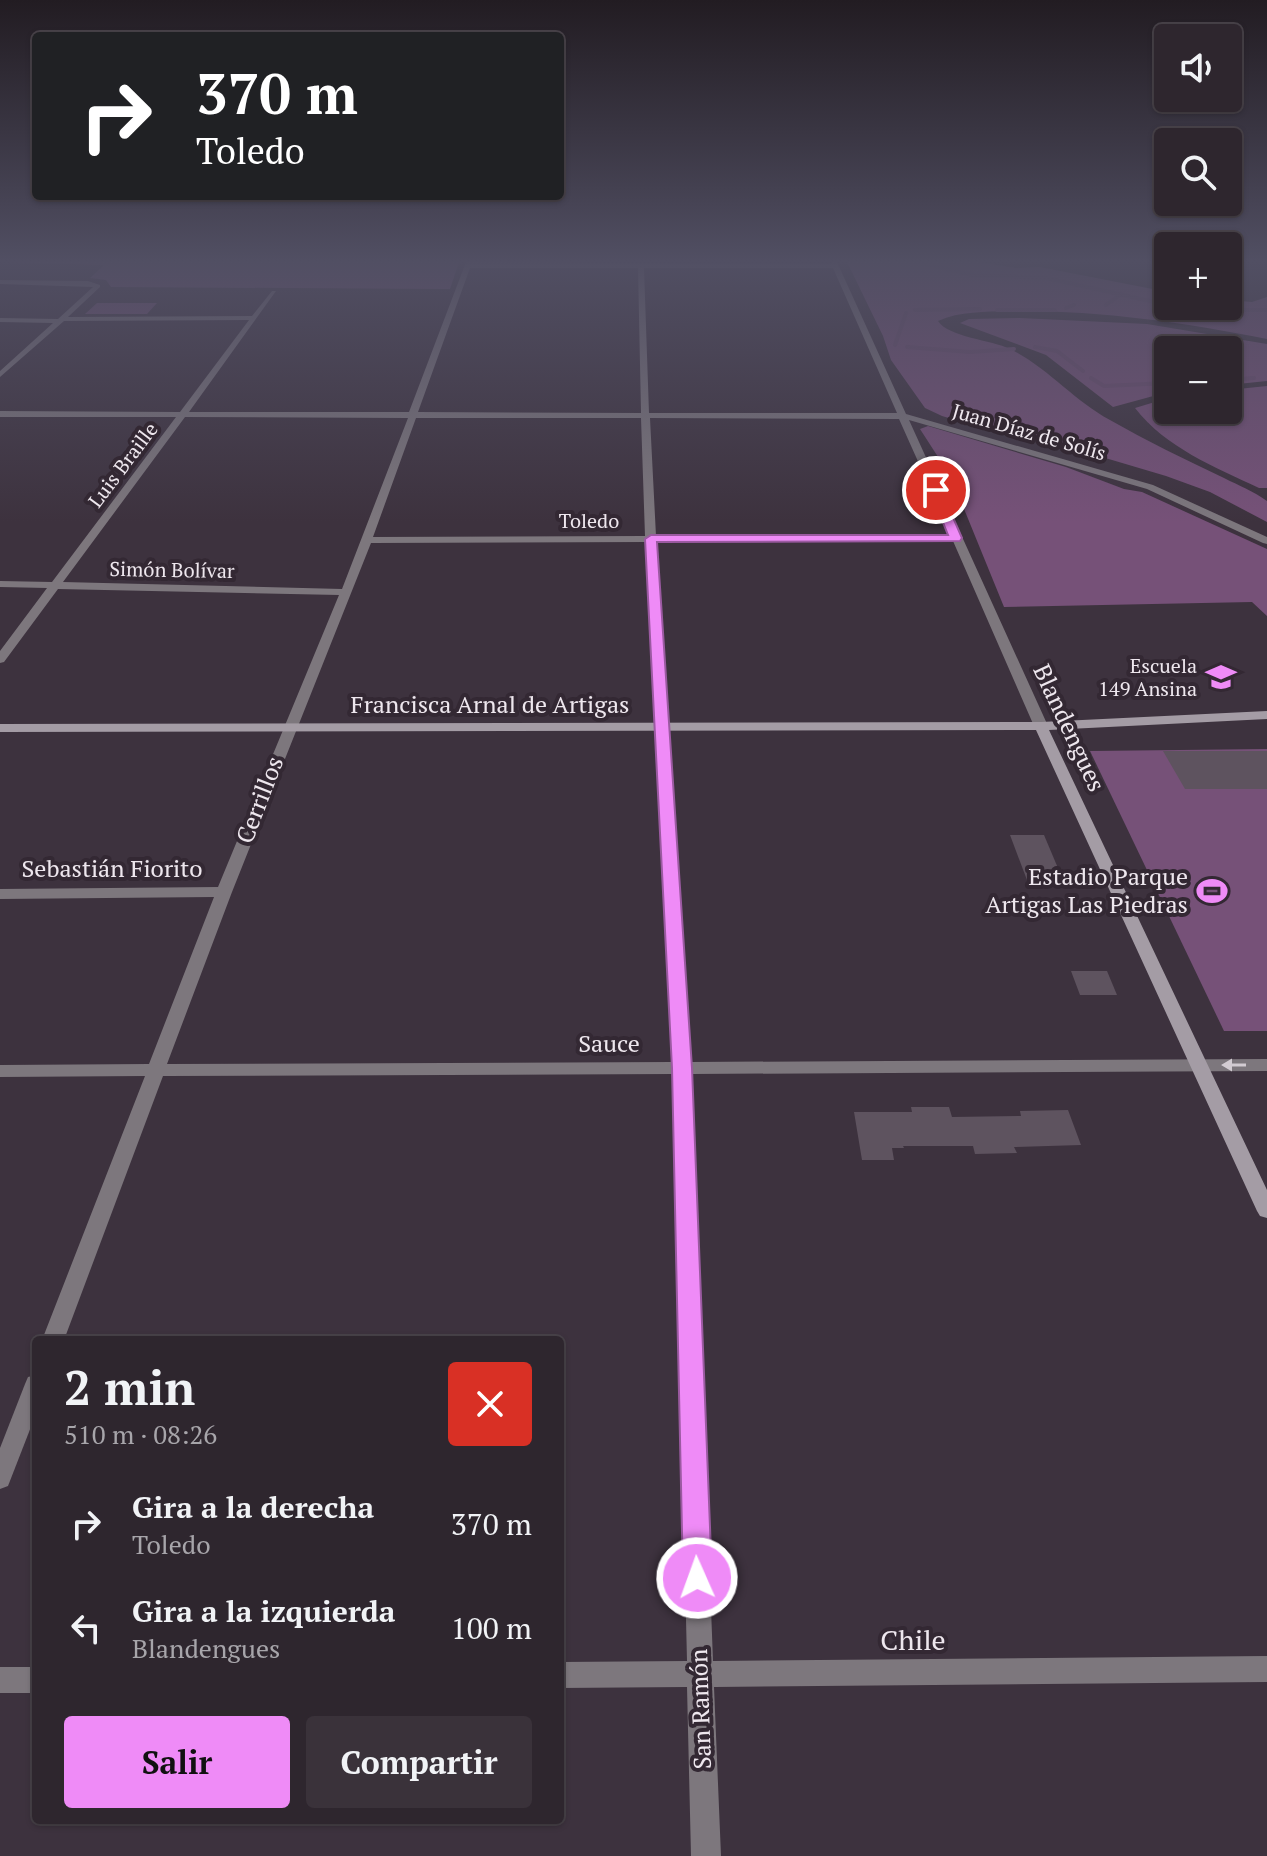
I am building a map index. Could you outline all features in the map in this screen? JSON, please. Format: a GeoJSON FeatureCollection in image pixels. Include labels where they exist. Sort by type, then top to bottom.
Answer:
{"type":"FeatureCollection","features":[{"type":"Feature","properties":{"kind":"street"},"geometry":{"type":"LineString","coordinates":[[0,375],[29,349]]}},
{"type":"Feature","properties":{"kind":"street","name":"Luis Braille"},"geometry":{"type":"LineString","coordinates":[[0,659],[231,349]]}},
{"type":"Feature","properties":{"kind":"street","name":"Cerrillos"},"geometry":{"type":"LineString","coordinates":[[55,1336],[224,892],[367,540],[437,349]]}},
{"type":"Feature","properties":{"kind":"street","name":"San Ramón"},"geometry":{"type":"LineString","coordinates":[[642,349],[643,415],[682,1068],[706,1856]]}},
{"type":"Feature","properties":{"kind":"street","name":"Blandengues"},"geometry":{"type":"LineString","coordinates":[[874,349],[1041,726],[1267,1211]]}},
{"type":"Feature","properties":{"kind":"street"},"geometry":{"type":"LineString","coordinates":[[0,363],[13,363]]}},
{"type":"Feature","properties":{"kind":"street","name":"Juan Díaz de Solís"},"geometry":{"type":"LineString","coordinates":[[0,414],[905,416],[1150,487],[1267,541]]}},
{"type":"Feature","properties":{"kind":"street","name":"Toledo"},"geometry":{"type":"LineString","coordinates":[[367,540],[956,538]]}},
{"type":"Feature","properties":{"kind":"street","name":"Simón Bolívar"},"geometry":{"type":"LineString","coordinates":[[0,584],[344,592]]}},
{"type":"Feature","properties":{"kind":"street","name":"Francisca Arnal de Artigas"},"geometry":{"type":"LineString","coordinates":[[0,728],[1041,726],[1267,715]]}},
{"type":"Feature","properties":{"kind":"street","name":"Sebastián Fiorito"},"geometry":{"type":"LineString","coordinates":[[0,894],[224,892]]}},
{"type":"Feature","properties":{"kind":"street","name":"Sauce"},"geometry":{"type":"LineString","coordinates":[[0,1071],[1267,1065]]}},
{"type":"Feature","properties":{"kind":"street"},"geometry":{"type":"LineString","coordinates":[[0,1479],[32,1395]]}},
{"type":"Feature","properties":{"kind":"street","name":"Chile"},"geometry":{"type":"LineString","coordinates":[[564,1675],[1267,1669]]}},
{"type":"Feature","properties":{"kind":"street"},"geometry":{"type":"LineString","coordinates":[[0,1680],[32,1680]]}},
{"type":"Feature","properties":{"kind":"shaded area"},"geometry":{"type":"Polygon","coordinates":[[[887,349],[1009,349],[1110,420],[1257,494],[1267,501],[1267,522],[1210,492],[1166,476],[1008,429],[976,426],[925,408],[891,360],[887,349]]]}},
{"type":"Feature","properties":{"kind":"shaded area"},"geometry":{"type":"Polygon","coordinates":[[[1029,349],[1154,349],[1154,396],[1113,407],[1046,355],[1029,349]]]}},
{"type":"Feature","properties":{"kind":"shaded area"},"geometry":{"type":"Polygon","coordinates":[[[1242,349],[1267,349],[1267,381],[1242,384],[1242,349]]]}},
{"type":"Feature","properties":{"kind":"shaded area"},"geometry":{"type":"Polygon","coordinates":[[[1267,386],[1267,488],[1259,488],[1192,455],[1161,434],[1135,408],[1154,402],[1154,424],[1242,424],[1242,389],[1267,386]]]}},
{"type":"Feature","properties":{"kind":"shaded area"},"geometry":{"type":"Polygon","coordinates":[[[928,426],[1066,467],[1124,489],[1142,492],[1267,549],[1267,616],[1252,602],[1004,607],[951,477],[920,429],[928,426]]]}},
{"type":"Feature","properties":{"kind":"shaded area","name":"Estadio Parque Artigas Las Piedras"},"geometry":{"type":"Polygon","coordinates":[[[1267,749],[1267,1031],[1224,1031],[1090,751],[1267,749]]]}},
{"type":"Feature","properties":{"kind":"building"},"geometry":{"type":"Polygon","coordinates":[[[1163,751],[1267,751],[1267,789],[1185,789],[1163,751]]]}},
{"type":"Feature","properties":{"kind":"building"},"geometry":{"type":"Polygon","coordinates":[[[1010,835],[1044,835],[1063,880],[1027,880],[1010,835]]]}},
{"type":"Feature","properties":{"kind":"building"},"geometry":{"type":"Polygon","coordinates":[[[1071,971],[1107,971],[1117,995],[1080,995],[1071,971]]]}},
{"type":"Feature","properties":{"kind":"building"},"geometry":{"type":"Polygon","coordinates":[[[911,1107],[949,1107],[952,1117],[1021,1116],[1020,1111],[1068,1110],[1081,1145],[1014,1147],[1017,1153],[975,1154],[973,1146],[903,1146],[892,1148],[894,1160],[862,1160],[854,1112],[912,1112],[911,1107]]]}},
{"type":"Feature","properties":{"kind":"waterway"},"geometry":{"type":"LineString","coordinates":[[927,349],[970,352],[1014,349]]}},
{"type":"Feature","properties":{"kind":"waterway"},"geometry":{"type":"LineString","coordinates":[[1044,349],[1057,351],[1083,371]]}},
{"type":"Feature","properties":{"kind":"waterway"},"geometry":{"type":"LineString","coordinates":[[1091,378],[1104,386],[1154,384]]}},
{"type":"Feature","properties":{"kind":"waterway"},"geometry":{"type":"LineString","coordinates":[[1242,379],[1254,378]]}},
{"type":"Feature","properties":{"kind":"place","name":"Escuela 149 Ansina"},"geometry":{"type":"Point","coordinates":[1221,677]}},
{"type":"Feature","properties":{"kind":"place","name":"Estadio Parque Artigas Las Piedras"},"geometry":{"type":"Point","coordinates":[1212,891]}},
{"type":"Feature","properties":{"kind":"route"},"geometry":{"type":"LineString","coordinates":[[697,1578],[682,1068],[651,539],[956,538],[936,490]]}}]}
